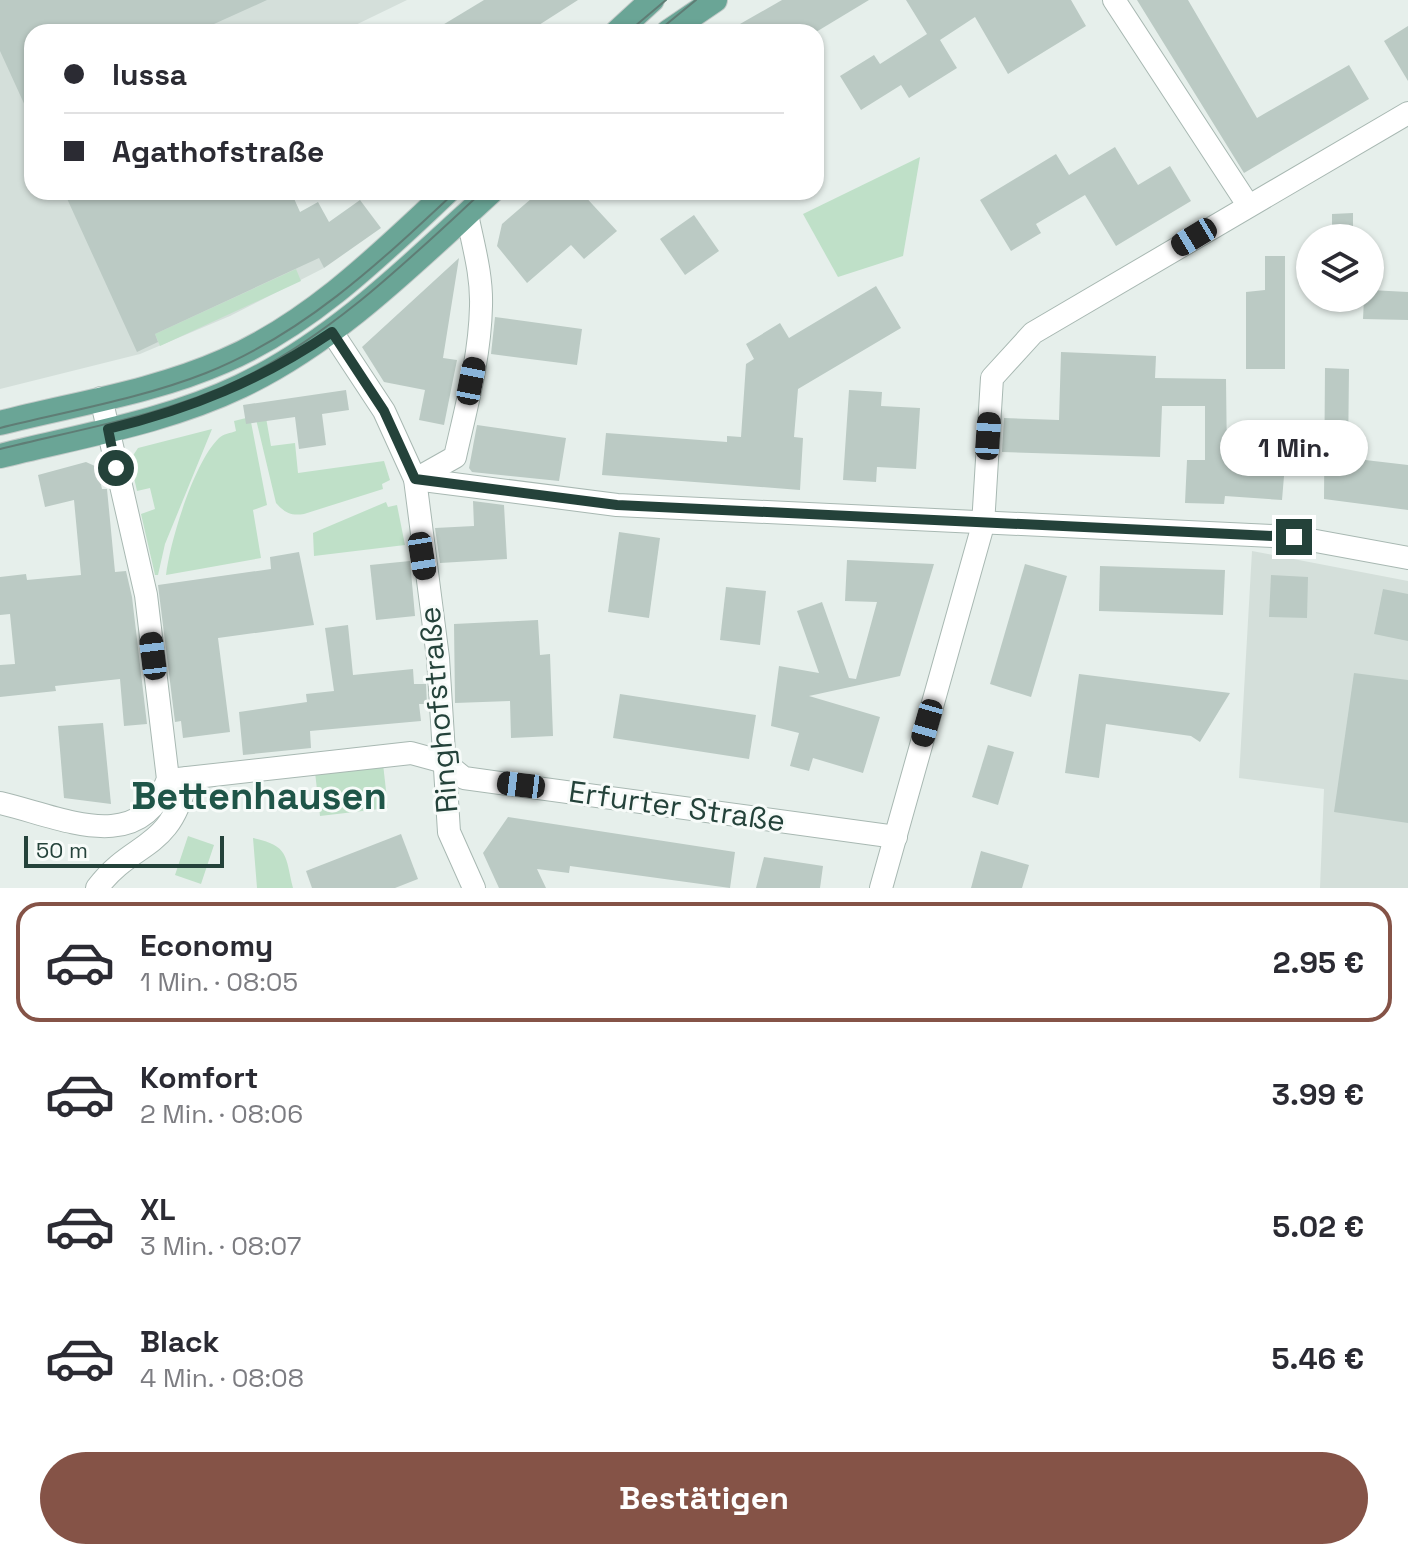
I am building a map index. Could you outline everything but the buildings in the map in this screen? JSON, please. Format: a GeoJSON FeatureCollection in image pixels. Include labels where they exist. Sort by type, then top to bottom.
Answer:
{"type":"FeatureCollection","features":[{"type":"Feature","properties":{"kind":"main road"},"geometry":{"type":"LineString","coordinates":[[626,24],[652,0]]}},
{"type":"Feature","properties":{"kind":"main road"},"geometry":{"type":"LineString","coordinates":[[680,24],[715,0]]}},
{"type":"Feature","properties":{"kind":"main road"},"geometry":{"type":"LineString","coordinates":[[0,423],[164,382],[227,360],[314,306],[379,255],[438,200]]}},
{"type":"Feature","properties":{"kind":"main road"},"geometry":{"type":"LineString","coordinates":[[0,456],[108,429],[216,397],[260,377],[332,332],[482,200]]}},
{"type":"Feature","properties":{"kind":"main road"},"geometry":{"type":"LineString","coordinates":[[314,306],[332,332]]}},
{"type":"Feature","properties":{"kind":"street"},"geometry":{"type":"LineString","coordinates":[[1114,0],[1248,205]]}},
{"type":"Feature","properties":{"kind":"street"},"geometry":{"type":"LineString","coordinates":[[881,888],[983,525],[992,378],[1033,333],[1408,113]]}},
{"type":"Feature","properties":{"kind":"street"},"geometry":{"type":"LineString","coordinates":[[415,479],[455,457],[476,355],[481,304],[477,254],[467,214]]}},
{"type":"Feature","properties":{"kind":"street","name":"Ringhofstraße"},"geometry":{"type":"LineString","coordinates":[[332,332],[384,411],[415,479],[438,658],[439,760],[449,832],[474,888]]}},
{"type":"Feature","properties":{"kind":"street"},"geometry":{"type":"LineString","coordinates":[[97,888],[111,870],[158,838],[174,817],[178,778],[146,595],[101,398]]}},
{"type":"Feature","properties":{"kind":"street"},"geometry":{"type":"LineString","coordinates":[[415,479],[617,505],[983,525],[1294,537],[1408,558]]}},
{"type":"Feature","properties":{"kind":"street","name":"Erfurter Straße"},"geometry":{"type":"LineString","coordinates":[[178,778],[411,753],[439,760],[464,778],[896,837]]}},
{"type":"Feature","properties":{"kind":"street"},"geometry":{"type":"LineString","coordinates":[[0,803],[104,827],[127,826],[147,816],[178,778]]}},
{"type":"Feature","properties":{"kind":"shaded area"},"geometry":{"type":"Polygon","coordinates":[[[0,0],[407,0],[358,24],[24,24],[24,200],[294,200],[324,268],[230,316],[140,354],[0,389],[0,0]]]}},
{"type":"Feature","properties":{"kind":"shaded area"},"geometry":{"type":"Polygon","coordinates":[[[1252,551],[1408,581],[1408,888],[1320,888],[1324,789],[1239,778],[1252,551]]]}},
{"type":"Feature","properties":{"kind":"green space"},"geometry":{"type":"Polygon","coordinates":[[[920,157],[903,256],[838,277],[803,214],[920,157]]]}},
{"type":"Feature","properties":{"kind":"green space"},"geometry":{"type":"Polygon","coordinates":[[[296,269],[301,281],[160,346],[155,334],[296,269]]]}},
{"type":"Feature","properties":{"kind":"green space"},"geometry":{"type":"Polygon","coordinates":[[[265,412],[271,446],[295,443],[298,473],[384,461],[390,480],[382,484],[383,489],[304,514],[285,511],[276,503],[255,415],[265,412]]]}},
{"type":"Feature","properties":{"kind":"green space"},"geometry":{"type":"Polygon","coordinates":[[[250,417],[267,505],[253,510],[261,558],[166,575],[178,523],[201,465],[219,438],[236,431],[234,421],[250,417]]]}},
{"type":"Feature","properties":{"kind":"green space"},"geometry":{"type":"Polygon","coordinates":[[[212,429],[165,544],[158,575],[155,575],[141,514],[155,509],[150,488],[137,491],[130,460],[138,448],[212,429]]]}},
{"type":"Feature","properties":{"kind":"green space"},"geometry":{"type":"Polygon","coordinates":[[[386,502],[388,507],[397,505],[405,545],[314,556],[313,533],[386,502]]]}},
{"type":"Feature","properties":{"kind":"green space"},"geometry":{"type":"Polygon","coordinates":[[[383,764],[388,808],[320,816],[315,772],[383,764]]]}},
{"type":"Feature","properties":{"kind":"green space"},"geometry":{"type":"Polygon","coordinates":[[[188,836],[214,845],[201,884],[175,875],[188,836]]]}},
{"type":"Feature","properties":{"kind":"green space"},"geometry":{"type":"Polygon","coordinates":[[[253,838],[273,845],[284,854],[293,888],[257,888],[253,838]]]}},
{"type":"Feature","properties":{"kind":"tram line"},"geometry":{"type":"LineString","coordinates":[[638,24],[666,0]]}},
{"type":"Feature","properties":{"kind":"tram line"},"geometry":{"type":"LineString","coordinates":[[667,24],[696,0]]}},
{"type":"Feature","properties":{"kind":"tram line"},"geometry":{"type":"LineString","coordinates":[[0,428],[156,390],[242,357],[276,338],[339,294],[446,200]]}},
{"type":"Feature","properties":{"kind":"tram line"},"geometry":{"type":"LineString","coordinates":[[0,449],[153,412],[241,379],[275,361],[338,318],[397,270],[473,200]]}},
{"type":"Feature","properties":{"kind":"district","name":"Bettenhausen"},"geometry":{"type":"Point","coordinates":[259,796]}},
{"type":"Feature","properties":{"kind":"route"},"geometry":{"type":"LineString","coordinates":[[116,468],[108,429],[176,411],[240,387],[332,332],[384,411],[415,479],[617,505],[1155,533],[1294,537]]}}]}
